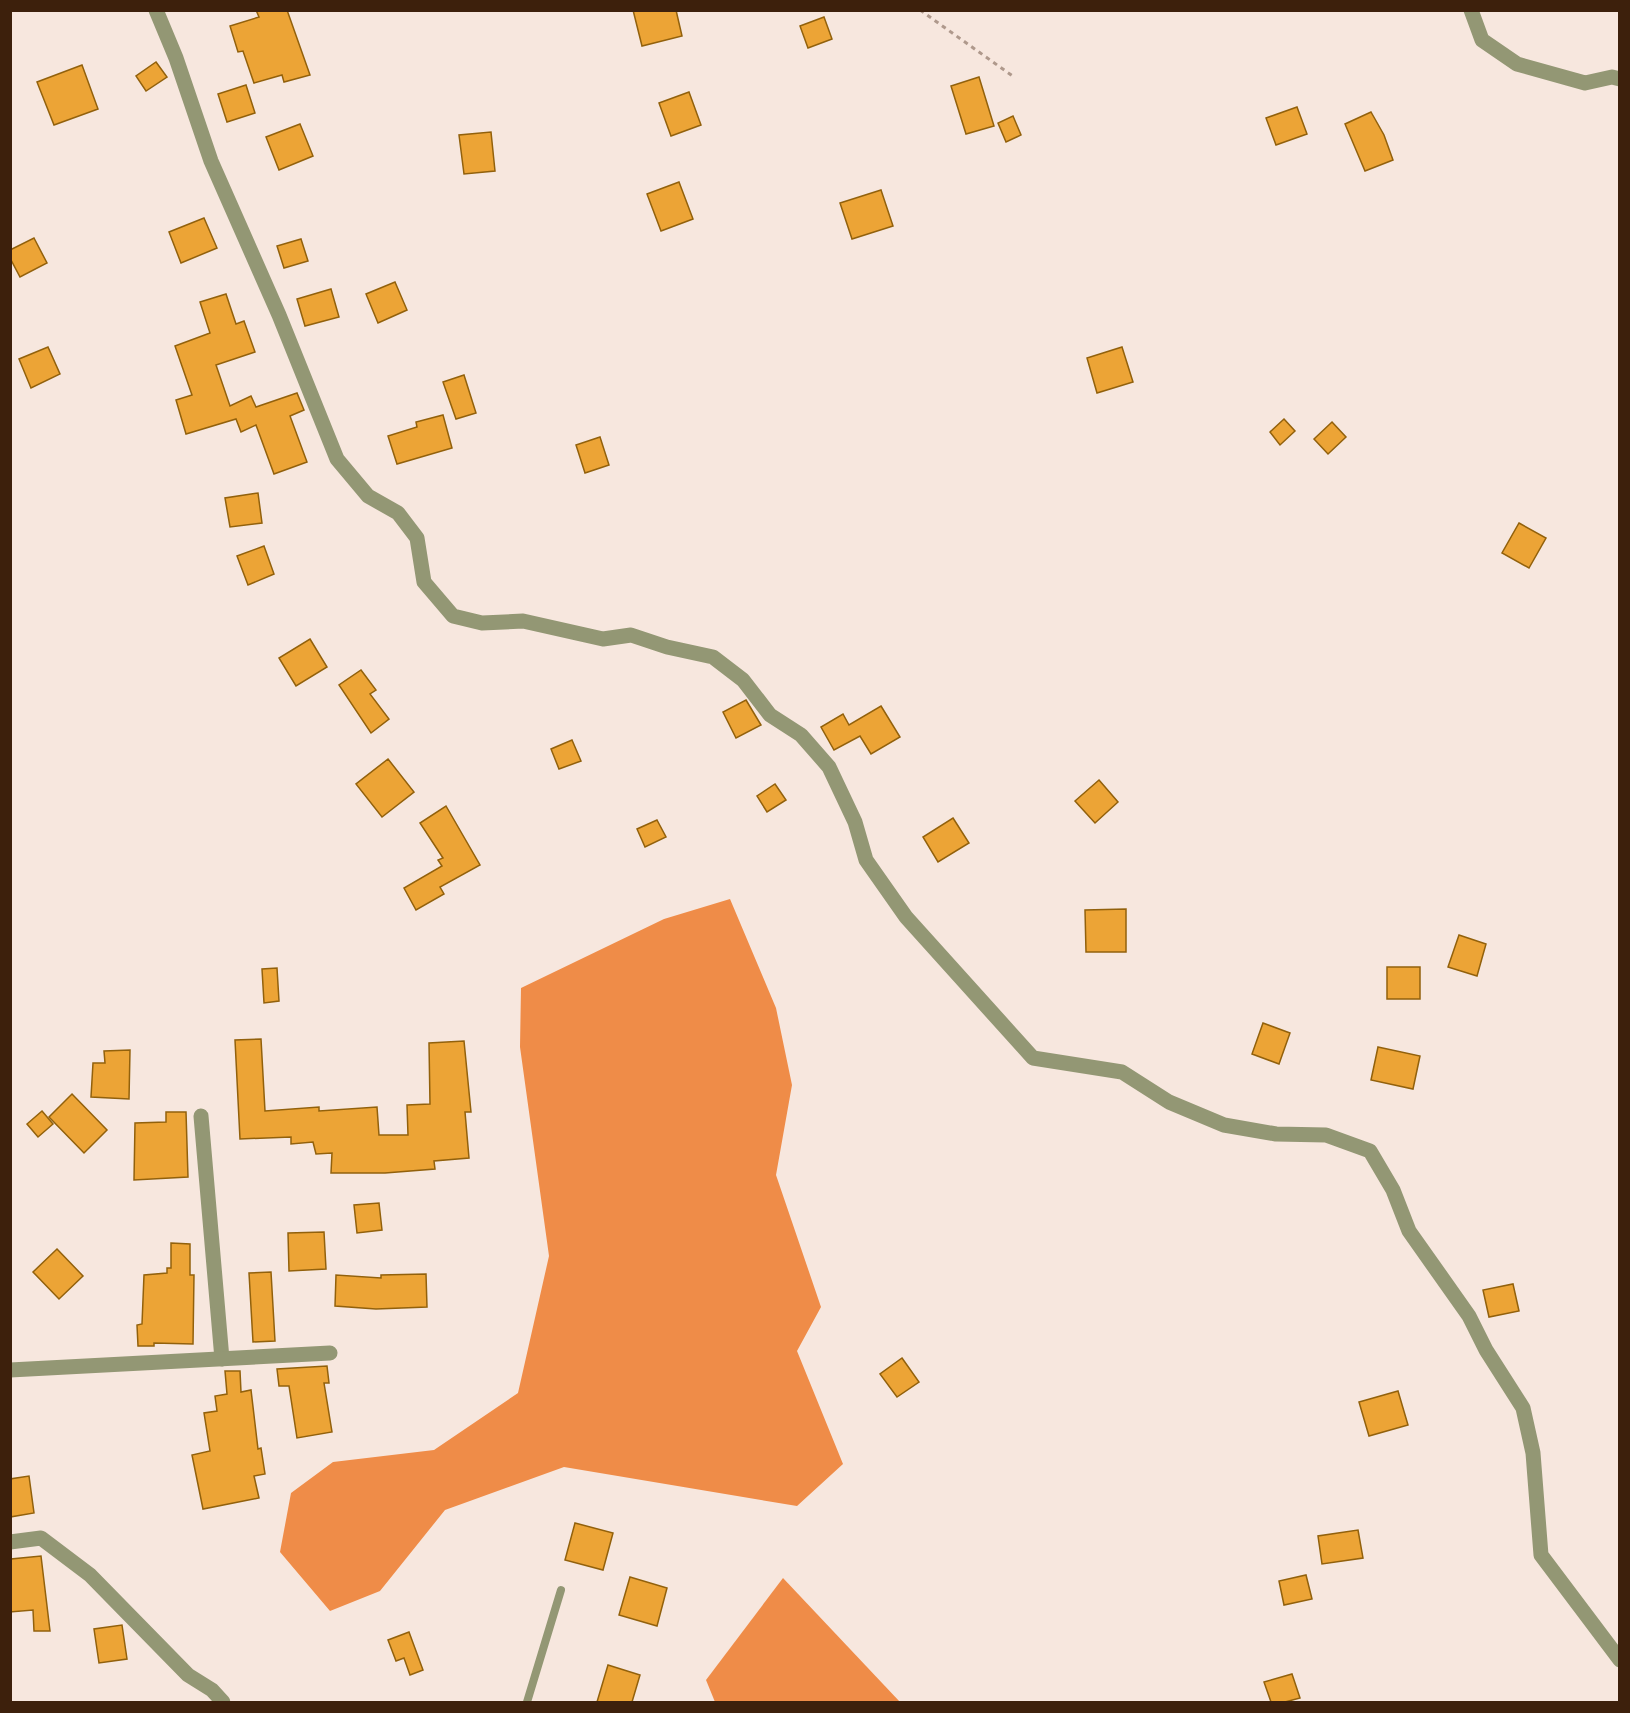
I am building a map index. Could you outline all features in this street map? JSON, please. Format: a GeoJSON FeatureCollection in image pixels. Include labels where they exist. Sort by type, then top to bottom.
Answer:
{"type":"FeatureCollection","features":[{"type":"Feature","properties":{"kind":"street"},"geometry":{"type":"LineString","coordinates":[[156,10],[176,58],[211,161],[279,315],[337,459],[368,496],[398,513],[417,538],[424,582],[453,616],[482,623],[523,621],[603,639],[632,635],[667,647],[713,657],[744,680],[770,715],[801,735],[829,767],[855,822],[866,860],[914,925],[1033,1058],[1122,1072],[1169,1102],[1224,1125],[1276,1134],[1326,1135],[1370,1151],[1393,1190],[1409,1231],[1469,1316],[1486,1350],[1523,1408],[1533,1453],[1541,1556],[1620,1660]]}},
{"type":"Feature","properties":{"kind":"street"},"geometry":{"type":"LineString","coordinates":[[1471,10],[1482,40],[1517,64],[1585,83],[1612,76],[1620,80]]}},
{"type":"Feature","properties":{"kind":"street"},"geometry":{"type":"LineString","coordinates":[[201,1116],[222,1359]]}},
{"type":"Feature","properties":{"kind":"street"},"geometry":{"type":"LineString","coordinates":[[10,1370],[330,1353]]}},
{"type":"Feature","properties":{"kind":"street"},"geometry":{"type":"LineString","coordinates":[[10,1542],[41,1538],[90,1575],[188,1675],[212,1690],[223,1702]]}},
{"type":"Feature","properties":{"kind":"lane"},"geometry":{"type":"LineString","coordinates":[[527,1702],[561,1590]]}},
{"type":"Feature","properties":{"kind":"path"},"geometry":{"type":"LineString","coordinates":[[920,10],[1014,77]]}},
{"type":"Feature","properties":{"kind":"shaded area"},"geometry":{"type":"Polygon","coordinates":[[[730,899],[776,1008],[792,1085],[776,1175],[821,1307],[797,1351],[843,1464],[797,1506],[564,1467],[445,1510],[380,1591],[330,1611],[280,1552],[291,1493],[333,1462],[434,1450],[518,1393],[549,1256],[520,1047],[521,988],[664,919],[730,899]]]}},
{"type":"Feature","properties":{"kind":"shaded area"},"geometry":{"type":"Polygon","coordinates":[[[783,1578],[900,1702],[715,1702],[706,1680],[783,1578]]]}},
{"type":"Feature","properties":{"kind":"building"},"geometry":{"type":"Polygon","coordinates":[[[256,10],[287,10],[310,75],[284,82],[282,75],[254,83],[243,51],[238,52],[230,26],[259,17],[256,10]]]}},
{"type":"Feature","properties":{"kind":"building"},"geometry":{"type":"Polygon","coordinates":[[[633,10],[676,10],[682,36],[642,46],[633,10]]]}},
{"type":"Feature","properties":{"kind":"building"},"geometry":{"type":"Polygon","coordinates":[[[824,17],[832,39],[808,48],[800,26],[824,17]]]}},
{"type":"Feature","properties":{"kind":"building"},"geometry":{"type":"Polygon","coordinates":[[[156,62],[167,77],[146,91],[136,76],[156,62]]]}},
{"type":"Feature","properties":{"kind":"building"},"geometry":{"type":"Polygon","coordinates":[[[82,65],[98,109],[54,125],[37,82],[82,65]]]}},
{"type":"Feature","properties":{"kind":"building"},"geometry":{"type":"Polygon","coordinates":[[[979,77],[994,126],[966,134],[951,86],[979,77]]]}},
{"type":"Feature","properties":{"kind":"building"},"geometry":{"type":"Polygon","coordinates":[[[246,85],[255,113],[227,122],[218,94],[246,85]]]}},
{"type":"Feature","properties":{"kind":"building"},"geometry":{"type":"Polygon","coordinates":[[[689,92],[701,125],[671,136],[659,103],[689,92]]]}},
{"type":"Feature","properties":{"kind":"building"},"geometry":{"type":"Polygon","coordinates":[[[1297,107],[1307,134],[1276,145],[1266,118],[1297,107]]]}},
{"type":"Feature","properties":{"kind":"building"},"geometry":{"type":"Polygon","coordinates":[[[1371,112],[1384,135],[1393,160],[1365,171],[1345,124],[1371,112]]]}},
{"type":"Feature","properties":{"kind":"building"},"geometry":{"type":"Polygon","coordinates":[[[1013,116],[1021,135],[1006,142],[998,123],[1013,116]]]}},
{"type":"Feature","properties":{"kind":"building"},"geometry":{"type":"Polygon","coordinates":[[[300,124],[313,156],[279,170],[266,137],[300,124]]]}},
{"type":"Feature","properties":{"kind":"building"},"geometry":{"type":"Polygon","coordinates":[[[491,132],[495,171],[464,174],[459,135],[491,132]]]}},
{"type":"Feature","properties":{"kind":"building"},"geometry":{"type":"Polygon","coordinates":[[[679,182],[693,219],[661,231],[647,194],[679,182]]]}},
{"type":"Feature","properties":{"kind":"building"},"geometry":{"type":"Polygon","coordinates":[[[881,190],[893,226],[852,239],[840,203],[881,190]]]}},
{"type":"Feature","properties":{"kind":"building"},"geometry":{"type":"Polygon","coordinates":[[[204,218],[217,248],[181,263],[169,232],[204,218]]]}},
{"type":"Feature","properties":{"kind":"building"},"geometry":{"type":"Polygon","coordinates":[[[34,238],[47,263],[20,277],[10,258],[10,250],[34,238]]]}},
{"type":"Feature","properties":{"kind":"building"},"geometry":{"type":"Polygon","coordinates":[[[301,239],[308,261],[284,268],[277,246],[301,239]]]}},
{"type":"Feature","properties":{"kind":"building"},"geometry":{"type":"Polygon","coordinates":[[[395,282],[407,310],[378,323],[366,294],[395,282]]]}},
{"type":"Feature","properties":{"kind":"building"},"geometry":{"type":"Polygon","coordinates":[[[331,289],[339,317],[305,326],[297,299],[331,289]]]}},
{"type":"Feature","properties":{"kind":"building"},"geometry":{"type":"Polygon","coordinates":[[[226,294],[236,324],[244,321],[255,352],[216,365],[230,406],[251,396],[256,407],[297,393],[304,410],[290,416],[307,462],[274,474],[256,425],[241,432],[236,419],[186,434],[176,400],[192,395],[175,346],[210,333],[200,302],[226,294]]]}},
{"type":"Feature","properties":{"kind":"building"},"geometry":{"type":"Polygon","coordinates":[[[48,347],[60,374],[31,388],[19,359],[48,347]]]}},
{"type":"Feature","properties":{"kind":"building"},"geometry":{"type":"Polygon","coordinates":[[[1122,347],[1133,382],[1097,393],[1087,358],[1122,347]]]}},
{"type":"Feature","properties":{"kind":"building"},"geometry":{"type":"Polygon","coordinates":[[[464,375],[476,413],[456,419],[443,382],[464,375]]]}},
{"type":"Feature","properties":{"kind":"building"},"geometry":{"type":"Polygon","coordinates":[[[443,415],[452,448],[397,464],[388,436],[417,427],[416,422],[443,415]]]}},
{"type":"Feature","properties":{"kind":"building"},"geometry":{"type":"Polygon","coordinates":[[[1284,419],[1295,431],[1280,445],[1270,432],[1284,419]]]}},
{"type":"Feature","properties":{"kind":"building"},"geometry":{"type":"Polygon","coordinates":[[[1332,422],[1346,437],[1328,454],[1314,439],[1332,422]]]}},
{"type":"Feature","properties":{"kind":"building"},"geometry":{"type":"Polygon","coordinates":[[[600,437],[609,465],[585,473],[576,445],[600,437]]]}},
{"type":"Feature","properties":{"kind":"building"},"geometry":{"type":"Polygon","coordinates":[[[258,493],[262,523],[230,527],[225,498],[258,493]]]}},
{"type":"Feature","properties":{"kind":"building"},"geometry":{"type":"Polygon","coordinates":[[[1519,523],[1546,538],[1529,568],[1502,553],[1519,523]]]}},
{"type":"Feature","properties":{"kind":"building"},"geometry":{"type":"Polygon","coordinates":[[[264,546],[274,574],[248,585],[237,556],[264,546]]]}},
{"type":"Feature","properties":{"kind":"building"},"geometry":{"type":"Polygon","coordinates":[[[310,639],[327,667],[296,686],[279,658],[310,639]]]}},
{"type":"Feature","properties":{"kind":"building"},"geometry":{"type":"Polygon","coordinates":[[[361,670],[376,690],[370,694],[389,719],[371,733],[339,685],[361,670]]]}},
{"type":"Feature","properties":{"kind":"building"},"geometry":{"type":"Polygon","coordinates":[[[746,700],[761,725],[736,738],[723,712],[746,700]]]}},
{"type":"Feature","properties":{"kind":"building"},"geometry":{"type":"Polygon","coordinates":[[[881,706],[900,737],[871,754],[860,736],[834,750],[821,727],[843,714],[849,725],[881,706]]]}},
{"type":"Feature","properties":{"kind":"building"},"geometry":{"type":"Polygon","coordinates":[[[572,740],[581,761],[559,769],[551,749],[572,740]]]}},
{"type":"Feature","properties":{"kind":"building"},"geometry":{"type":"Polygon","coordinates":[[[388,759],[414,792],[382,817],[356,784],[388,759]]]}},
{"type":"Feature","properties":{"kind":"building"},"geometry":{"type":"Polygon","coordinates":[[[1099,780],[1118,802],[1095,823],[1075,801],[1099,780]]]}},
{"type":"Feature","properties":{"kind":"building"},"geometry":{"type":"Polygon","coordinates":[[[775,784],[786,800],[767,812],[757,796],[775,784]]]}},
{"type":"Feature","properties":{"kind":"building"},"geometry":{"type":"Polygon","coordinates":[[[446,806],[480,865],[440,887],[444,894],[416,910],[404,888],[442,866],[438,860],[443,858],[420,823],[446,806]]]}},
{"type":"Feature","properties":{"kind":"building"},"geometry":{"type":"Polygon","coordinates":[[[953,818],[969,843],[938,862],[923,837],[953,818]]]}},
{"type":"Feature","properties":{"kind":"building"},"geometry":{"type":"Polygon","coordinates":[[[657,820],[666,837],[645,847],[637,829],[657,820]]]}},
{"type":"Feature","properties":{"kind":"building"},"geometry":{"type":"Polygon","coordinates":[[[1126,909],[1126,952],[1086,952],[1085,910],[1126,909]]]}},
{"type":"Feature","properties":{"kind":"building"},"geometry":{"type":"Polygon","coordinates":[[[1459,935],[1486,944],[1477,976],[1448,967],[1459,935]]]}},
{"type":"Feature","properties":{"kind":"building"},"geometry":{"type":"Polygon","coordinates":[[[1387,967],[1420,967],[1420,999],[1387,999],[1387,967]]]}},
{"type":"Feature","properties":{"kind":"building"},"geometry":{"type":"Polygon","coordinates":[[[277,968],[279,1001],[264,1003],[262,969],[277,968]]]}},
{"type":"Feature","properties":{"kind":"building"},"geometry":{"type":"Polygon","coordinates":[[[1263,1023],[1290,1033],[1279,1064],[1252,1054],[1263,1023]]]}},
{"type":"Feature","properties":{"kind":"building"},"geometry":{"type":"Polygon","coordinates":[[[261,1039],[265,1111],[319,1107],[319,1111],[377,1107],[379,1135],[408,1135],[407,1105],[430,1104],[429,1043],[464,1041],[471,1112],[465,1112],[469,1158],[434,1161],[435,1169],[385,1173],[331,1173],[332,1153],[316,1154],[313,1142],[291,1144],[291,1137],[240,1139],[235,1040],[261,1039]]]}},
{"type":"Feature","properties":{"kind":"building"},"geometry":{"type":"Polygon","coordinates":[[[1378,1047],[1420,1056],[1413,1089],[1371,1080],[1378,1047]]]}},
{"type":"Feature","properties":{"kind":"building"},"geometry":{"type":"Polygon","coordinates":[[[130,1050],[129,1099],[91,1097],[93,1063],[105,1063],[104,1051],[130,1050]]]}},
{"type":"Feature","properties":{"kind":"building"},"geometry":{"type":"Polygon","coordinates":[[[72,1094],[107,1130],[84,1153],[49,1117],[72,1094]]]}},
{"type":"Feature","properties":{"kind":"building"},"geometry":{"type":"Polygon","coordinates":[[[42,1111],[53,1124],[38,1137],[27,1124],[42,1111]]]}},
{"type":"Feature","properties":{"kind":"building"},"geometry":{"type":"Polygon","coordinates":[[[166,1112],[186,1112],[188,1177],[134,1180],[135,1123],[166,1122],[166,1112]]]}},
{"type":"Feature","properties":{"kind":"building"},"geometry":{"type":"Polygon","coordinates":[[[379,1203],[382,1230],[357,1233],[354,1205],[379,1203]]]}},
{"type":"Feature","properties":{"kind":"building"},"geometry":{"type":"Polygon","coordinates":[[[324,1232],[326,1269],[289,1271],[288,1233],[324,1232]]]}},
{"type":"Feature","properties":{"kind":"building"},"geometry":{"type":"Polygon","coordinates":[[[171,1243],[190,1244],[190,1275],[194,1275],[193,1344],[154,1343],[154,1346],[138,1346],[137,1325],[142,1324],[144,1275],[167,1273],[167,1268],[171,1268],[171,1243]]]}},
{"type":"Feature","properties":{"kind":"building"},"geometry":{"type":"Polygon","coordinates":[[[57,1249],[83,1276],[59,1299],[33,1272],[57,1249]]]}},
{"type":"Feature","properties":{"kind":"building"},"geometry":{"type":"Polygon","coordinates":[[[271,1272],[275,1341],[253,1342],[249,1273],[271,1272]]]}},
{"type":"Feature","properties":{"kind":"building"},"geometry":{"type":"Polygon","coordinates":[[[426,1274],[427,1307],[376,1309],[335,1306],[336,1275],[381,1278],[381,1275],[426,1274]]]}},
{"type":"Feature","properties":{"kind":"building"},"geometry":{"type":"Polygon","coordinates":[[[1513,1284],[1519,1311],[1489,1317],[1483,1290],[1513,1284]]]}},
{"type":"Feature","properties":{"kind":"building"},"geometry":{"type":"Polygon","coordinates":[[[902,1358],[919,1382],[897,1397],[880,1374],[902,1358]]]}},
{"type":"Feature","properties":{"kind":"building"},"geometry":{"type":"Polygon","coordinates":[[[327,1366],[329,1383],[324,1383],[332,1432],[297,1438],[289,1386],[279,1386],[277,1369],[327,1366]]]}},
{"type":"Feature","properties":{"kind":"building"},"geometry":{"type":"Polygon","coordinates":[[[225,1371],[240,1371],[241,1392],[251,1390],[258,1449],[261,1448],[265,1474],[254,1476],[259,1498],[203,1509],[192,1455],[210,1451],[204,1413],[217,1411],[215,1396],[227,1394],[225,1371]]]}},
{"type":"Feature","properties":{"kind":"building"},"geometry":{"type":"Polygon","coordinates":[[[1398,1391],[1408,1425],[1369,1436],[1359,1402],[1398,1391]]]}},
{"type":"Feature","properties":{"kind":"building"},"geometry":{"type":"Polygon","coordinates":[[[29,1476],[34,1513],[10,1517],[10,1479],[29,1476]]]}},
{"type":"Feature","properties":{"kind":"building"},"geometry":{"type":"Polygon","coordinates":[[[575,1523],[613,1533],[603,1570],[565,1560],[575,1523]]]}},
{"type":"Feature","properties":{"kind":"building"},"geometry":{"type":"Polygon","coordinates":[[[1358,1530],[1363,1558],[1322,1564],[1318,1536],[1358,1530]]]}},
{"type":"Feature","properties":{"kind":"building"},"geometry":{"type":"Polygon","coordinates":[[[41,1556],[50,1631],[34,1631],[33,1610],[10,1612],[11,1559],[41,1556]]]}},
{"type":"Feature","properties":{"kind":"building"},"geometry":{"type":"Polygon","coordinates":[[[1306,1575],[1312,1599],[1284,1605],[1279,1581],[1306,1575]]]}},
{"type":"Feature","properties":{"kind":"building"},"geometry":{"type":"Polygon","coordinates":[[[630,1577],[667,1588],[657,1626],[619,1615],[630,1577]]]}},
{"type":"Feature","properties":{"kind":"building"},"geometry":{"type":"Polygon","coordinates":[[[122,1625],[127,1659],[99,1663],[94,1629],[122,1625]]]}},
{"type":"Feature","properties":{"kind":"building"},"geometry":{"type":"Polygon","coordinates":[[[409,1632],[423,1670],[410,1675],[404,1658],[396,1661],[388,1640],[409,1632]]]}},
{"type":"Feature","properties":{"kind":"building"},"geometry":{"type":"Polygon","coordinates":[[[608,1665],[640,1675],[632,1702],[597,1702],[608,1665]]]}},
{"type":"Feature","properties":{"kind":"building"},"geometry":{"type":"Polygon","coordinates":[[[1292,1674],[1300,1698],[1285,1702],[1271,1702],[1264,1682],[1292,1674]]]}}]}
